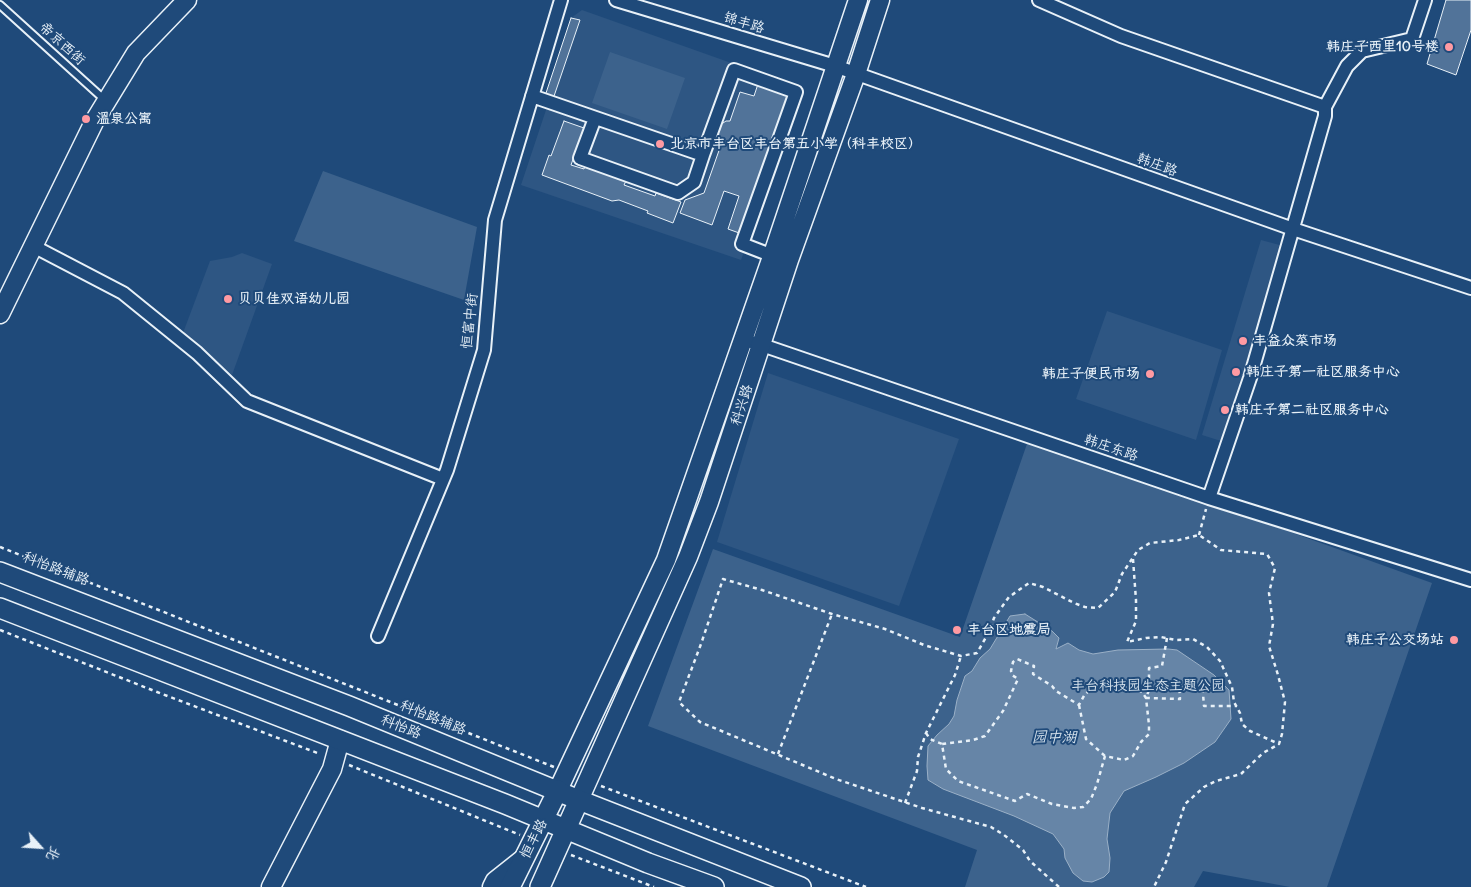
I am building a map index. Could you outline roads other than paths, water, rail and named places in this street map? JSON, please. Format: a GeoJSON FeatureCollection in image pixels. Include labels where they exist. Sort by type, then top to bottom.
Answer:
{"type":"FeatureCollection","features":[{"type":"Feature","properties":{"kind":"main road"},"geometry":{"type":"LineString","coordinates":[[0,314],[107,101],[136,53],[187,0]]}},
{"type":"Feature","properties":{"kind":"main road","name":"科兴路"},"geometry":{"type":"LineString","coordinates":[[558,790],[666,560],[744,340],[858,0]]}},
{"type":"Feature","properties":{"kind":"main road","name":"科兴路"},"geometry":{"type":"LineString","coordinates":[[579,800],[688,557],[709,502],[789,260],[856,74],[880,0]]}},
{"type":"Feature","properties":{"kind":"main road","name":"科怡路"},"geometry":{"type":"LineString","coordinates":[[0,572],[349,706],[579,800],[801,887]]}},
{"type":"Feature","properties":{"kind":"main road"},"geometry":{"type":"LineString","coordinates":[[0,608],[544,820],[648,863],[714,887]]}},
{"type":"Feature","properties":{"kind":"main road"},"geometry":{"type":"LineString","coordinates":[[271,887],[332,769],[340,740]]}},
{"type":"Feature","properties":{"kind":"main road","name":"恒丰路"},"geometry":{"type":"LineString","coordinates":[[510,887],[558,790]]}},
{"type":"Feature","properties":{"kind":"main road","name":"恒丰路"},"geometry":{"type":"LineString","coordinates":[[542,884],[579,800]]}},
{"type":"Feature","properties":{"kind":"main road"},"geometry":{"type":"LineString","coordinates":[[492,887],[495,881],[524,858]]}},
{"type":"Feature","properties":{"kind":"main road"},"geometry":{"type":"LineString","coordinates":[[648,863],[686,887]]}},
{"type":"Feature","properties":{"kind":"street","name":"恒富中街"},"geometry":{"type":"LineString","coordinates":[[378,636],[443,479],[484,350],[494,220],[561,0]]}},
{"type":"Feature","properties":{"kind":"street","name":"锦丰路"},"geometry":{"type":"LineString","coordinates":[[616,0],[835,66]]}},
{"type":"Feature","properties":{"kind":"street"},"geometry":{"type":"LineString","coordinates":[[1039,0],[1121,36],[1325,107]]}},
{"type":"Feature","properties":{"kind":"street"},"geometry":{"type":"LineString","coordinates":[[1209,498],[1250,378],[1325,116],[1325,107],[1347,66],[1362,51],[1412,39],[1424,0]]}},
{"type":"Feature","properties":{"kind":"street","name":"韩庄路"},"geometry":{"type":"LineString","coordinates":[[835,66],[1293,230],[1471,288]]}},
{"type":"Feature","properties":{"kind":"street"},"geometry":{"type":"LineString","coordinates":[[595,118],[580,158],[678,193],[694,182],[734,70],[796,92],[742,244],[772,256]]}},
{"type":"Feature","properties":{"kind":"street"},"geometry":{"type":"LineString","coordinates":[[532,96],[703,155]]}},
{"type":"Feature","properties":{"kind":"street"},"geometry":{"type":"LineString","coordinates":[[33,246],[123,293],[197,353],[247,401],[443,479]]}},
{"type":"Feature","properties":{"kind":"street","name":"韩庄东路"},"geometry":{"type":"LineString","coordinates":[[744,340],[1209,498],[1471,580]]}},
{"type":"Feature","properties":{"kind":"lane","name":"帝京西街"},"geometry":{"type":"LineString","coordinates":[[0,5],[107,101]]}},
{"type":"Feature","properties":{"kind":"water","name":"园中湖"},"geometry":{"type":"Polygon","coordinates":[[[1025,614],[1052,631],[1059,638],[1056,649],[1068,643],[1079,650],[1093,654],[1118,650],[1177,650],[1214,675],[1229,690],[1231,719],[1215,742],[1184,763],[1124,791],[1110,813],[1107,839],[1110,858],[1109,872],[1104,877],[1092,882],[1083,881],[1073,873],[1065,858],[1064,849],[1053,834],[1014,816],[943,789],[928,780],[928,746],[954,716],[965,676],[972,671],[980,658],[990,649],[1010,616],[1025,614]]]}},
{"type":"Feature","properties":{"kind":"place","name":"韩庄子西里10号楼"},"geometry":{"type":"Point","coordinates":[1449,47]}},
{"type":"Feature","properties":{"kind":"place","name":"温泉公寓"},"geometry":{"type":"Point","coordinates":[86,119]}},
{"type":"Feature","properties":{"kind":"place","name":"北京市丰台区丰台第五小学（科丰校区）"},"geometry":{"type":"Point","coordinates":[660,144]}},
{"type":"Feature","properties":{"kind":"place","name":"贝贝佳双语幼儿园"},"geometry":{"type":"Point","coordinates":[228,299]}},
{"type":"Feature","properties":{"kind":"place","name":"丰益众菜市场"},"geometry":{"type":"Point","coordinates":[1243,341]}},
{"type":"Feature","properties":{"kind":"place","name":"韩庄子第一社区服务中心"},"geometry":{"type":"Point","coordinates":[1236,372]}},
{"type":"Feature","properties":{"kind":"place","name":"韩庄子便民市场"},"geometry":{"type":"Point","coordinates":[1150,374]}},
{"type":"Feature","properties":{"kind":"place","name":"韩庄子第二社区服务中心"},"geometry":{"type":"Point","coordinates":[1225,410]}},
{"type":"Feature","properties":{"kind":"place","name":"丰台区地震局"},"geometry":{"type":"Point","coordinates":[957,630]}},
{"type":"Feature","properties":{"kind":"place","name":"韩庄子公交场站"},"geometry":{"type":"Point","coordinates":[1454,640]}},
{"type":"Feature","properties":{"kind":"park label","name":"丰台科技园生态主题公园"},"geometry":{"type":"Point","coordinates":[1148,686]}}]}
